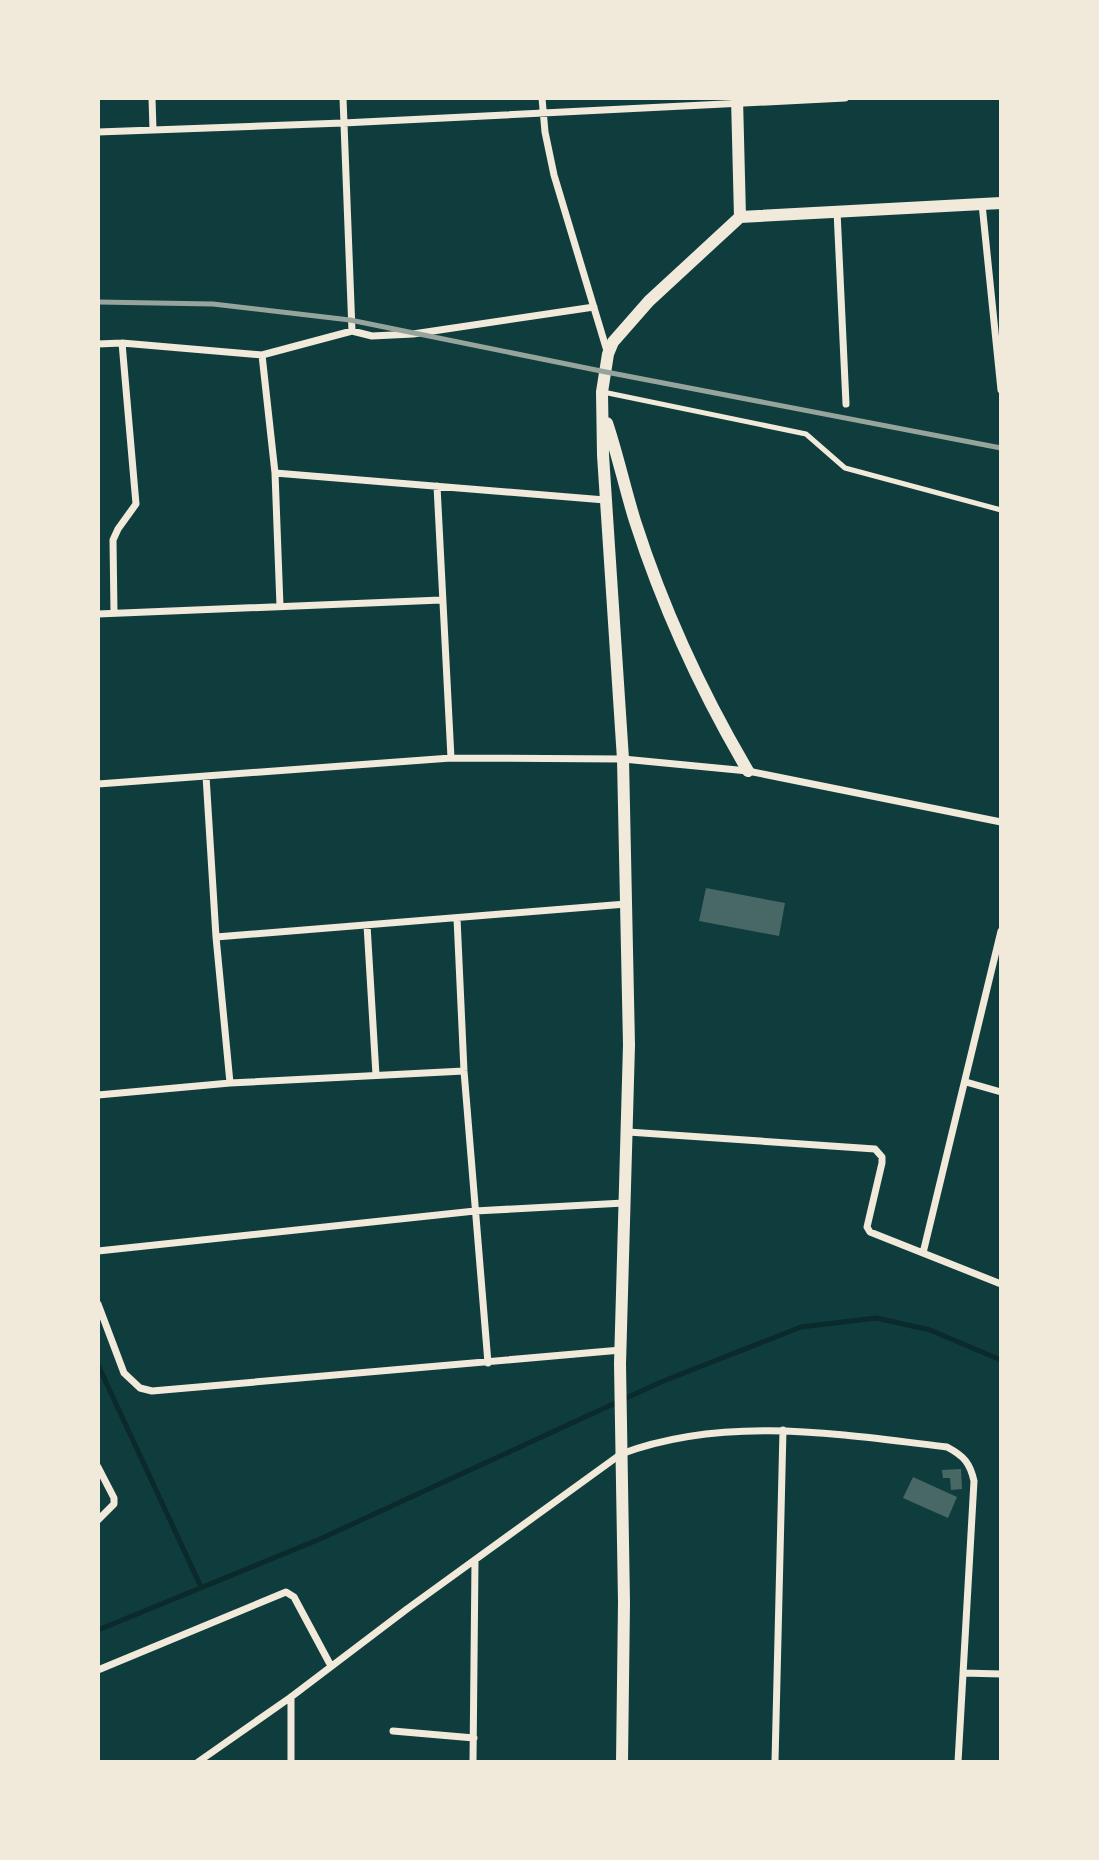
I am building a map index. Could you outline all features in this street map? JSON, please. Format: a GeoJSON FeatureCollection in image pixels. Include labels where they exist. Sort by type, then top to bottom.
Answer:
{"type":"FeatureCollection","features":[{"type":"Feature","properties":{"kind":"street"},"geometry":{"type":"LineString","coordinates":[[152,98],[153,130]]}},
{"type":"Feature","properties":{"kind":"street"},"geometry":{"type":"LineString","coordinates":[[342,98],[352,331]]}},
{"type":"Feature","properties":{"kind":"street"},"geometry":{"type":"LineString","coordinates":[[542,98],[554,175],[608,354]]}},
{"type":"Feature","properties":{"kind":"street"},"geometry":{"type":"LineString","coordinates":[[98,132],[343,123],[737,101],[845,98]]}},
{"type":"Feature","properties":{"kind":"street"},"geometry":{"type":"LineString","coordinates":[[737,101],[740,217]]}},
{"type":"Feature","properties":{"kind":"street"},"geometry":{"type":"LineString","coordinates":[[622,1762],[624,1602],[620,1364],[629,1045],[623,759],[605,500],[602,391],[608,354],[613,342],[649,301],[740,217],[1001,203]]}},
{"type":"Feature","properties":{"kind":"street"},"geometry":{"type":"LineString","coordinates":[[982,204],[1001,390]]}},
{"type":"Feature","properties":{"kind":"street"},"geometry":{"type":"LineString","coordinates":[[837,211],[846,404]]}},
{"type":"Feature","properties":{"kind":"street"},"geometry":{"type":"LineString","coordinates":[[98,344],[122,343],[262,355],[352,331],[372,335],[413,334],[594,307]]}},
{"type":"Feature","properties":{"kind":"street"},"geometry":{"type":"LineString","coordinates":[[114,613],[113,540],[136,504],[122,343]]}},
{"type":"Feature","properties":{"kind":"street"},"geometry":{"type":"LineString","coordinates":[[262,355],[275,473],[280,606]]}},
{"type":"Feature","properties":{"kind":"street"},"geometry":{"type":"LineString","coordinates":[[604,413],[636,522],[658,581],[695,672],[748,771]]}},
{"type":"Feature","properties":{"kind":"street"},"geometry":{"type":"LineString","coordinates":[[275,473],[605,500]]}},
{"type":"Feature","properties":{"kind":"street"},"geometry":{"type":"LineString","coordinates":[[436,486],[451,758]]}},
{"type":"Feature","properties":{"kind":"street"},"geometry":{"type":"LineString","coordinates":[[98,614],[441,600]]}},
{"type":"Feature","properties":{"kind":"street"},"geometry":{"type":"LineString","coordinates":[[98,784],[451,758],[623,759],[748,771],[1001,822]]}},
{"type":"Feature","properties":{"kind":"street"},"geometry":{"type":"LineString","coordinates":[[206,776],[216,937],[230,1083]]}},
{"type":"Feature","properties":{"kind":"street"},"geometry":{"type":"LineString","coordinates":[[216,937],[626,904]]}},
{"type":"Feature","properties":{"kind":"street"},"geometry":{"type":"LineString","coordinates":[[457,918],[464,1071],[488,1363]]}},
{"type":"Feature","properties":{"kind":"street"},"geometry":{"type":"LineString","coordinates":[[367,925],[376,1075]]}},
{"type":"Feature","properties":{"kind":"street"},"geometry":{"type":"LineString","coordinates":[[923,1253],[1001,931]]}},
{"type":"Feature","properties":{"kind":"street"},"geometry":{"type":"LineString","coordinates":[[98,1095],[230,1083],[464,1071]]}},
{"type":"Feature","properties":{"kind":"street"},"geometry":{"type":"LineString","coordinates":[[966,1082],[1001,1092]]}},
{"type":"Feature","properties":{"kind":"street"},"geometry":{"type":"LineString","coordinates":[[628,1132],[875,1149],[882,1157],[883,1163],[868,1230],[1001,1284]]}},
{"type":"Feature","properties":{"kind":"street"},"geometry":{"type":"LineString","coordinates":[[98,1251],[475,1211],[624,1203]]}},
{"type":"Feature","properties":{"kind":"street"},"geometry":{"type":"LineString","coordinates":[[98,1304],[124,1373],[140,1388],[152,1391],[621,1350]]}},
{"type":"Feature","properties":{"kind":"street"},"geometry":{"type":"LineString","coordinates":[[198,1762],[291,1697],[621,1454],[652,1442],[734,1430],[783,1430],[947,1447],[959,1453],[970,1464],[974,1481],[958,1762]]}},
{"type":"Feature","properties":{"kind":"street"},"geometry":{"type":"LineString","coordinates":[[775,1762],[783,1430]]}},
{"type":"Feature","properties":{"kind":"street"},"geometry":{"type":"LineString","coordinates":[[98,1467],[114,1498],[114,1504],[98,1520]]}},
{"type":"Feature","properties":{"kind":"street"},"geometry":{"type":"LineString","coordinates":[[473,1762],[475,1561]]}},
{"type":"Feature","properties":{"kind":"street"},"geometry":{"type":"LineString","coordinates":[[98,1671],[286,1592],[294,1597],[331,1666]]}},
{"type":"Feature","properties":{"kind":"street"},"geometry":{"type":"LineString","coordinates":[[963,1673],[1001,1674]]}},
{"type":"Feature","properties":{"kind":"street"},"geometry":{"type":"LineString","coordinates":[[291,1697],[291,1762]]}},
{"type":"Feature","properties":{"kind":"street"},"geometry":{"type":"LineString","coordinates":[[393,1731],[474,1738]]}},
{"type":"Feature","properties":{"kind":"lane"},"geometry":{"type":"LineString","coordinates":[[602,391],[806,435],[845,468],[1001,510]]}},
{"type":"Feature","properties":{"kind":"building"},"geometry":{"type":"Polygon","coordinates":[[[706,888],[785,903],[779,936],[699,921],[706,888]]]}},
{"type":"Feature","properties":{"kind":"building"},"geometry":{"type":"Polygon","coordinates":[[[961,1469],[962,1489],[951,1490],[950,1478],[943,1478],[942,1470],[961,1469]]]}},
{"type":"Feature","properties":{"kind":"building"},"geometry":{"type":"Polygon","coordinates":[[[913,1477],[957,1497],[948,1518],[903,1498],[913,1477]]]}},
{"type":"Feature","properties":{"kind":"waterway"},"geometry":{"type":"LineString","coordinates":[[98,1630],[320,1539],[661,1382],[801,1327],[876,1318],[930,1330],[1001,1360]]}},
{"type":"Feature","properties":{"kind":"waterway"},"geometry":{"type":"LineString","coordinates":[[98,1365],[201,1587]]}},
{"type":"Feature","properties":{"kind":"railway"},"geometry":{"type":"LineString","coordinates":[[98,302],[213,304],[350,320],[1001,448]]}}]}
